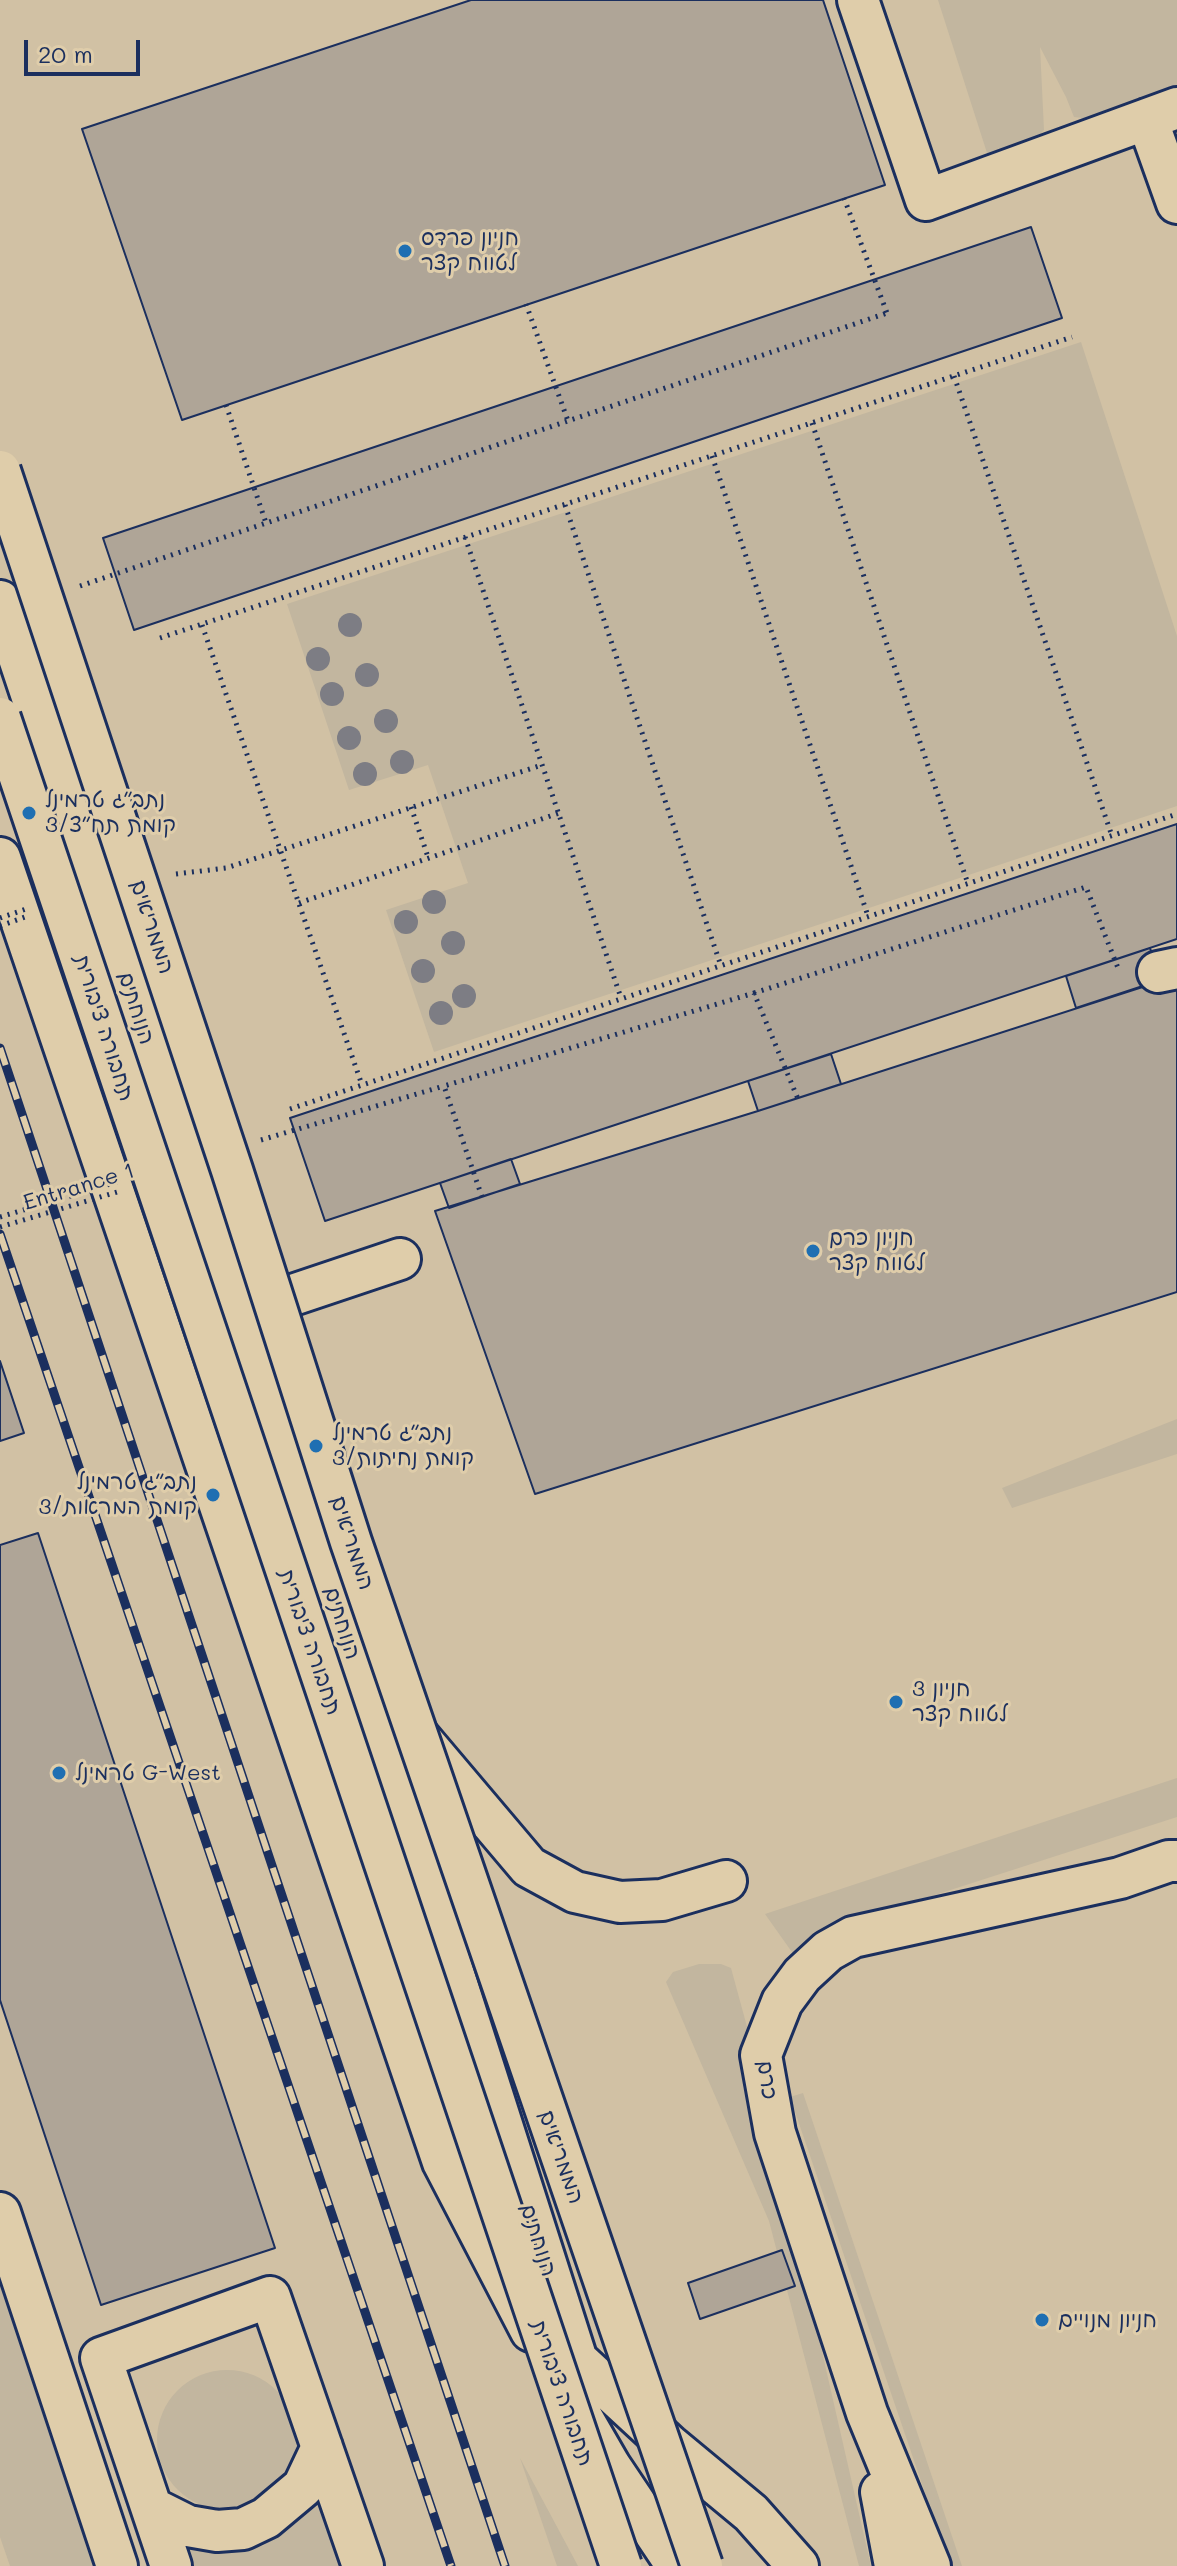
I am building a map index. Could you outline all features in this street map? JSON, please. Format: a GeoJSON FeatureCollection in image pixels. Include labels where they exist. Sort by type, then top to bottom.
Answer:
{"type":"FeatureCollection","features":[{"type":"Feature","properties":{"kind":"street"},"geometry":{"type":"LineString","coordinates":[[858,0],[926,200],[1162,113],[1177,203]]}},
{"type":"Feature","properties":{"kind":"street","name":"הממריאים"},"geometry":{"type":"LineString","coordinates":[[0,471],[351,1542],[702,2566]]}},
{"type":"Feature","properties":{"kind":"street","name":"הנוחתים"},"geometry":{"type":"LineString","coordinates":[[0,601],[354,1661],[577,2360],[669,2445],[751,2513],[798,2566]]}},
{"type":"Feature","properties":{"kind":"street","name":"תחבורה ציבורית"},"geometry":{"type":"LineString","coordinates":[[0,718],[618,2566]]}},
{"type":"Feature","properties":{"kind":"street"},"geometry":{"type":"LineString","coordinates":[[0,804],[506,2313],[618,2566]]}},
{"type":"Feature","properties":{"kind":"street"},"geometry":{"type":"LineString","coordinates":[[0,858],[443,2162],[519,2310],[610,2466],[677,2566]]}},
{"type":"Feature","properties":{"kind":"street"},"geometry":{"type":"LineString","coordinates":[[238,1313],[400,1259]]}},
{"type":"Feature","properties":{"kind":"street"},"geometry":{"type":"LineString","coordinates":[[354,1661],[529,1867],[575,1892],[620,1902],[662,1900],[726,1881]]}},
{"type":"Feature","properties":{"kind":"street","name":"כרם"},"geometry":{"type":"LineString","coordinates":[[930,2566],[867,2413],[775,2133],[761,2055],[782,2002],[802,1975],[828,1951],[853,1937],[1175,1865]]}},
{"type":"Feature","properties":{"kind":"street"},"geometry":{"type":"LineString","coordinates":[[0,2213],[117,2566]]}},
{"type":"Feature","properties":{"kind":"street"},"geometry":{"type":"LineString","coordinates":[[171,2566],[101,2358],[270,2297],[363,2566]]}},
{"type":"Feature","properties":{"kind":"street"},"geometry":{"type":"LineString","coordinates":[[867,2413],[895,2566]]}},
{"type":"Feature","properties":{"kind":"street"},"geometry":{"type":"LineString","coordinates":[[152,2508],[188,2526],[217,2531],[243,2529],[266,2518],[303,2487],[322,2447]]}},
{"type":"Feature","properties":{"kind":"path"},"geometry":{"type":"LineString","coordinates":[[74,589],[887,313],[844,198]]}},
{"type":"Feature","properties":{"kind":"path"},"geometry":{"type":"LineString","coordinates":[[526,304],[568,421]]}},
{"type":"Feature","properties":{"kind":"path"},"geometry":{"type":"LineString","coordinates":[[160,638],[1072,337]]}},
{"type":"Feature","properties":{"kind":"path"},"geometry":{"type":"LineString","coordinates":[[954,376],[1112,836]]}},
{"type":"Feature","properties":{"kind":"path"},"geometry":{"type":"LineString","coordinates":[[226,405],[266,523]]}},
{"type":"Feature","properties":{"kind":"path"},"geometry":{"type":"LineString","coordinates":[[812,423],[968,884]]}},
{"type":"Feature","properties":{"kind":"path"},"geometry":{"type":"LineString","coordinates":[[712,456],[868,916]]}},
{"type":"Feature","properties":{"kind":"path"},"geometry":{"type":"LineString","coordinates":[[565,505],[721,966]]}},
{"type":"Feature","properties":{"kind":"path"},"geometry":{"type":"LineString","coordinates":[[465,537],[621,998]]}},
{"type":"Feature","properties":{"kind":"path"},"geometry":{"type":"LineString","coordinates":[[202,624],[362,1085]]}},
{"type":"Feature","properties":{"kind":"path"},"geometry":{"type":"LineString","coordinates":[[136,879],[226,868],[542,765]]}},
{"type":"Feature","properties":{"kind":"path"},"geometry":{"type":"LineString","coordinates":[[411,807],[428,857]]}},
{"type":"Feature","properties":{"kind":"path"},"geometry":{"type":"LineString","coordinates":[[298,903],[559,813]]}},
{"type":"Feature","properties":{"kind":"path"},"geometry":{"type":"LineString","coordinates":[[290,1109],[1177,814]]}},
{"type":"Feature","properties":{"kind":"path"},"geometry":{"type":"LineString","coordinates":[[482,1197],[444,1086],[754,993],[1086,887],[1152,972]]}},
{"type":"Feature","properties":{"kind":"path"},"geometry":{"type":"LineString","coordinates":[[754,993],[798,1099]]}},
{"type":"Feature","properties":{"kind":"path","name":"Entrance 1"},"geometry":{"type":"LineString","coordinates":[[0,1227],[129,1189]]}},
{"type":"Feature","properties":{"kind":"shaded area"},"geometry":{"type":"Polygon","coordinates":[[[0,0],[1177,0],[1177,2566],[0,2566],[0,0]]]}},
{"type":"Feature","properties":{"kind":"shaded area"},"geometry":{"type":"Polygon","coordinates":[[[938,0],[1177,0],[1177,92],[1099,120],[1074,117],[1040,47],[1044,130],[1032,143],[988,156],[938,0]]]}},
{"type":"Feature","properties":{"kind":"shaded area"},"geometry":{"type":"Polygon","coordinates":[[[1081,342],[1177,636],[1177,806],[434,1052],[386,910],[468,883],[428,765],[349,790],[287,604],[1081,342]]]}},
{"type":"Feature","properties":{"kind":"shaded area"},"geometry":{"type":"Polygon","coordinates":[[[1177,1419],[1177,1454],[1012,1508],[1002,1488],[1177,1419]]]}},
{"type":"Feature","properties":{"kind":"shaded area"},"geometry":{"type":"Polygon","coordinates":[[[1177,1778],[1177,1817],[845,1924],[809,1941],[794,1955],[765,1914],[1177,1778]]]}},
{"type":"Feature","properties":{"kind":"shaded area"},"geometry":{"type":"Polygon","coordinates":[[[699,1964],[721,1964],[731,1968],[752,2045],[743,2087],[807,2286],[871,2566],[859,2566],[769,2221],[666,1982],[673,1972],[699,1964]]]}},
{"type":"Feature","properties":{"kind":"shaded area"},"geometry":{"type":"Polygon","coordinates":[[[803,2093],[962,2566],[950,2566],[790,2097],[803,2093]]]}},
{"type":"Feature","properties":{"kind":"shaded area"},"geometry":{"type":"Polygon","coordinates":[[[0,2270],[97,2566],[10,2566],[0,2537],[0,2270]]]}},
{"type":"Feature","properties":{"kind":"shaded area"},"geometry":{"type":"Polygon","coordinates":[[[227,2370],[254,2376],[276,2391],[291,2413],[297,2440],[291,2467],[276,2489],[254,2504],[227,2510],[200,2504],[178,2489],[163,2467],[157,2440],[163,2413],[178,2391],[200,2376],[227,2370]]]}},
{"type":"Feature","properties":{"kind":"shaded area"},"geometry":{"type":"Polygon","coordinates":[[[520,2458],[548,2510],[578,2566],[557,2566],[520,2458]]]}},
{"type":"Feature","properties":{"kind":"shaded area"},"geometry":{"type":"Polygon","coordinates":[[[322,2496],[346,2566],[185,2566],[180,2542],[211,2551],[263,2546],[297,2521],[322,2496]]]}},
{"type":"Feature","properties":{"kind":"building","name":"חניון פרדס לטווח קצר"},"geometry":{"type":"Polygon","coordinates":[[[471,0],[823,0],[885,185],[182,420],[82,129],[471,0]]]}},
{"type":"Feature","properties":{"kind":"building"},"geometry":{"type":"Polygon","coordinates":[[[1031,227],[1062,318],[134,630],[103,538],[1031,227]]]}},
{"type":"Feature","properties":{"kind":"building"},"geometry":{"type":"Polygon","coordinates":[[[1177,824],[1177,939],[325,1221],[290,1118],[1177,824]]]}},
{"type":"Feature","properties":{"kind":"building"},"geometry":{"type":"Polygon","coordinates":[[[1150,948],[1161,980],[1076,1008],[1066,976],[1150,948]]]}},
{"type":"Feature","properties":{"kind":"building","name":"חניון כרם לטווח קצר"},"geometry":{"type":"Polygon","coordinates":[[[1177,976],[1177,1292],[535,1494],[435,1211],[1177,976]]]}},
{"type":"Feature","properties":{"kind":"building"},"geometry":{"type":"Polygon","coordinates":[[[831,1054],[841,1084],[758,1111],[748,1081],[831,1054]]]}},
{"type":"Feature","properties":{"kind":"building"},"geometry":{"type":"Polygon","coordinates":[[[511,1159],[520,1184],[449,1208],[440,1183],[511,1159]]]}},
{"type":"Feature","properties":{"kind":"building"},"geometry":{"type":"Polygon","coordinates":[[[0,1361],[24,1433],[0,1441],[0,1361]]]}},
{"type":"Feature","properties":{"kind":"building","name":"טרמינל G-West"},"geometry":{"type":"Polygon","coordinates":[[[38,1533],[275,2248],[101,2305],[0,2000],[0,1545],[38,1533]]]}},
{"type":"Feature","properties":{"kind":"building"},"geometry":{"type":"Polygon","coordinates":[[[782,2250],[795,2286],[700,2319],[688,2283],[782,2250]]]}},
{"type":"Feature","properties":{"kind":"railway"},"geometry":{"type":"LineString","coordinates":[[0,1048],[505,2566]]}},
{"type":"Feature","properties":{"kind":"railway"},"geometry":{"type":"LineString","coordinates":[[0,1234],[451,2566]]}},
{"type":"Feature","properties":{"kind":"place","name":"חניון פרדס לטווח קצר"},"geometry":{"type":"Point","coordinates":[405,251]}},
{"type":"Feature","properties":{"kind":"place","name":"נתב״ג טרמינל 3/קומת תח״צ"},"geometry":{"type":"Point","coordinates":[29,813]}},
{"type":"Feature","properties":{"kind":"place","name":"חניון כרם לטווח קצר"},"geometry":{"type":"Point","coordinates":[813,1251]}},
{"type":"Feature","properties":{"kind":"place","name":"נתב״ג טרמינל 3/קומת נחיתות"},"geometry":{"type":"Point","coordinates":[316,1446]}},
{"type":"Feature","properties":{"kind":"place","name":"נתב״ג טרמינל 3/קומת המראות"},"geometry":{"type":"Point","coordinates":[213,1495]}},
{"type":"Feature","properties":{"kind":"place","name":"חניון 3 לטווח קצר"},"geometry":{"type":"Point","coordinates":[896,1702]}},
{"type":"Feature","properties":{"kind":"place","name":"טרמינל G-West"},"geometry":{"type":"Point","coordinates":[59,1773]}},
{"type":"Feature","properties":{"kind":"place","name":"חניון מנויים"},"geometry":{"type":"Point","coordinates":[1042,2320]}}]}
